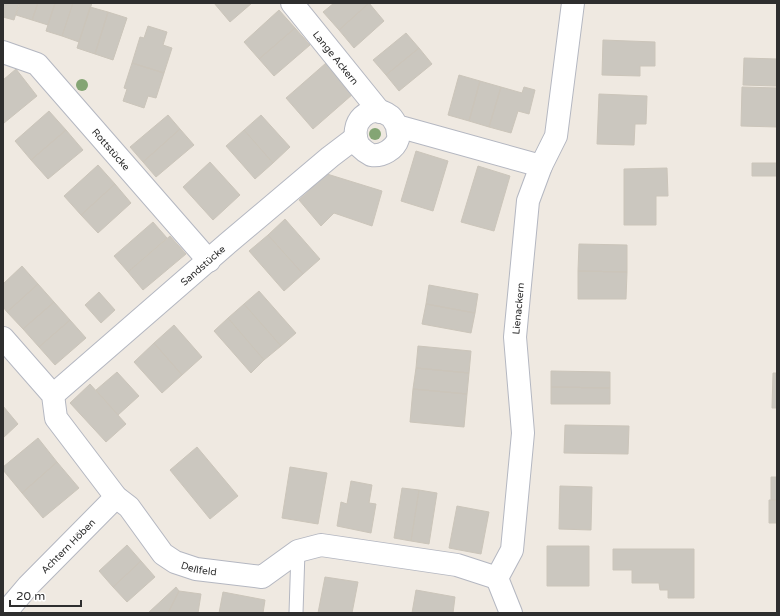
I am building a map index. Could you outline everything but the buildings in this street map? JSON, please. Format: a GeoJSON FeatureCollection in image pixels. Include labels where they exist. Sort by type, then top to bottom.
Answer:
{"type":"FeatureCollection","features":[{"type":"Feature","properties":{"kind":"street","name":"Lange Ackern"},"geometry":{"type":"LineString","coordinates":[[292,3],[380,112]]}},
{"type":"Feature","properties":{"kind":"street","name":"Lienackern"},"geometry":{"type":"LineString","coordinates":[[497,578],[512,550],[523,433],[515,337],[528,201],[541,166],[556,136],[573,3]]}},
{"type":"Feature","properties":{"kind":"street","name":"Rottstücke"},"geometry":{"type":"LineString","coordinates":[[3,52],[37,64],[208,262]]}},
{"type":"Feature","properties":{"kind":"street"},"geometry":{"type":"LineString","coordinates":[[380,112],[391,117],[397,126],[398,138],[392,148],[382,154],[371,154],[361,149],[356,138],[356,128],[361,118],[370,113],[380,112]]}},
{"type":"Feature","properties":{"kind":"street"},"geometry":{"type":"LineString","coordinates":[[397,126],[541,166]]}},
{"type":"Feature","properties":{"kind":"street","name":"Sandstücke"},"geometry":{"type":"LineString","coordinates":[[53,395],[330,157],[356,138]]}},
{"type":"Feature","properties":{"kind":"street"},"geometry":{"type":"LineString","coordinates":[[3,338],[53,395]]}},
{"type":"Feature","properties":{"kind":"street","name":"Dellfeld"},"geometry":{"type":"LineString","coordinates":[[53,395],[56,418],[116,497],[129,507],[163,554],[183,566],[210,572],[262,578],[298,551],[321,545],[457,565],[497,578]]}},
{"type":"Feature","properties":{"kind":"street","name":"Achtern Höben"},"geometry":{"type":"LineString","coordinates":[[4,613],[28,586],[116,497]]}},
{"type":"Feature","properties":{"kind":"street"},"geometry":{"type":"LineString","coordinates":[[497,578],[511,613]]}},
{"type":"Feature","properties":{"kind":"lane"},"geometry":{"type":"LineString","coordinates":[[296,613],[298,551]]}}]}
